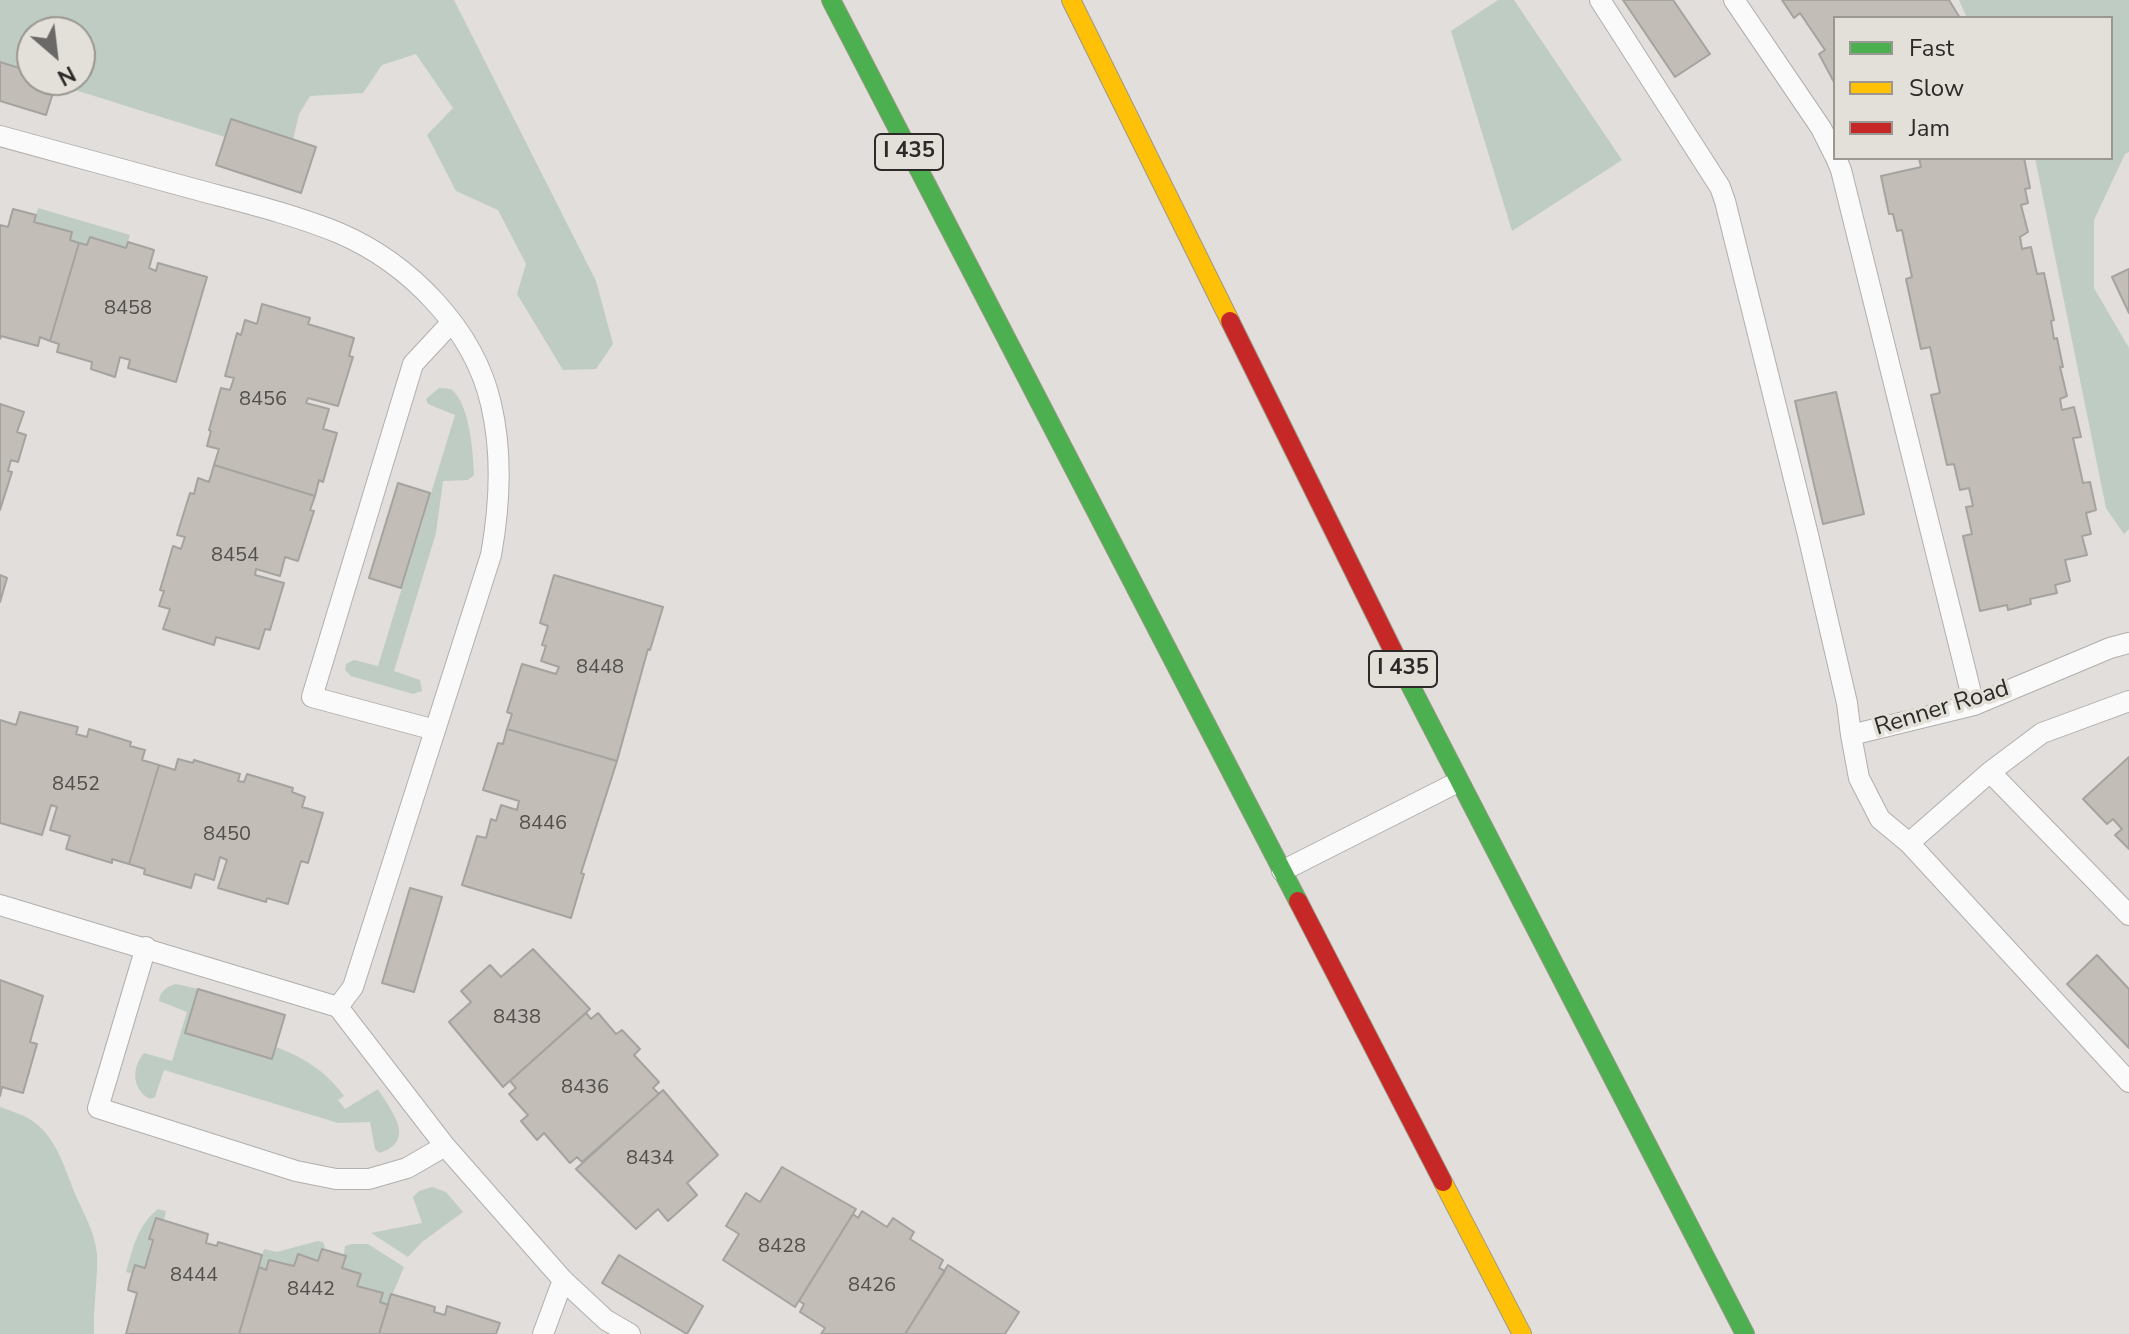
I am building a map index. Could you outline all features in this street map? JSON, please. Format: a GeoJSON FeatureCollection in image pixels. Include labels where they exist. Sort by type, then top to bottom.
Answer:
{"type":"FeatureCollection","features":[{"type":"Feature","properties":{"kind":"highway","name":"I 435"},"geometry":{"type":"LineString","coordinates":[[831,0],[1522,1334]]}},
{"type":"Feature","properties":{"kind":"highway","name":"I 435"},"geometry":{"type":"LineString","coordinates":[[1071,0],[1458,782],[1745,1334]]}},
{"type":"Feature","properties":{"kind":"lane"},"geometry":{"type":"LineString","coordinates":[[1600,0],[1720,187],[1725,201],[1822,596],[1847,703],[1851,735]]}},
{"type":"Feature","properties":{"kind":"lane"},"geometry":{"type":"LineString","coordinates":[[1734,0],[1821,128],[1833,153]]}},
{"type":"Feature","properties":{"kind":"lane"},"geometry":{"type":"LineString","coordinates":[[0,136],[256,206],[338,233],[394,266],[430,296],[477,362],[491,403],[499,457],[499,511],[491,555],[353,987],[338,1007]]}},
{"type":"Feature","properties":{"kind":"lane"},"geometry":{"type":"LineString","coordinates":[[1836,160],[1974,705]]}},
{"type":"Feature","properties":{"kind":"lane"},"geometry":{"type":"LineString","coordinates":[[435,730],[312,697],[413,364],[451,323]]}},
{"type":"Feature","properties":{"kind":"lane","name":"Renner Road"},"geometry":{"type":"LineString","coordinates":[[2129,643],[1974,705],[1851,735],[1859,778],[1880,819],[1909,843],[2129,1082]]}},
{"type":"Feature","properties":{"kind":"lane"},"geometry":{"type":"LineString","coordinates":[[1909,843],[1990,772],[2042,733],[2129,701]]}},
{"type":"Feature","properties":{"kind":"lane"},"geometry":{"type":"LineString","coordinates":[[1990,772],[2129,915]]}},
{"type":"Feature","properties":{"kind":"lane"},"geometry":{"type":"LineString","coordinates":[[1282,871],[1458,782]]}},
{"type":"Feature","properties":{"kind":"lane"},"geometry":{"type":"LineString","coordinates":[[0,905],[338,1007],[445,1146],[563,1280],[606,1320],[630,1334]]}},
{"type":"Feature","properties":{"kind":"lane"},"geometry":{"type":"LineString","coordinates":[[146,947],[98,1108],[296,1171],[336,1179],[369,1179],[407,1168],[445,1146]]}},
{"type":"Feature","properties":{"kind":"lane"},"geometry":{"type":"LineString","coordinates":[[543,1334],[563,1280]]}},
{"type":"Feature","properties":{"kind":"shaded area"},"geometry":{"type":"Polygon","coordinates":[[[0,0],[454,0],[596,281],[613,344],[596,369],[563,370],[517,294],[526,264],[498,210],[456,191],[427,135],[453,108],[416,54],[382,65],[363,93],[310,96],[299,114],[293,140],[225,137],[94,96],[96,16],[16,16],[16,67],[0,62],[0,0]]]}},
{"type":"Feature","properties":{"kind":"shaded area"},"geometry":{"type":"Polygon","coordinates":[[[1498,0],[1514,0],[1622,160],[1512,231],[1451,31],[1498,0]]]}},
{"type":"Feature","properties":{"kind":"shaded area"},"geometry":{"type":"Polygon","coordinates":[[[1959,0],[2129,0],[2129,152],[2125,154],[2094,220],[2094,288],[2129,348],[2129,529],[2124,534],[2106,508],[2035,160],[2113,160],[2113,16],[1966,16],[1959,0]]]}},
{"type":"Feature","properties":{"kind":"shaded area"},"geometry":{"type":"Polygon","coordinates":[[[38,208],[130,235],[126,248],[91,237],[87,245],[70,240],[71,232],[34,222],[38,208]]]}},
{"type":"Feature","properties":{"kind":"shaded area"},"geometry":{"type":"Polygon","coordinates":[[[439,388],[451,389],[462,406],[469,429],[474,475],[468,480],[443,481],[436,533],[394,671],[420,680],[422,691],[413,694],[351,676],[345,670],[346,664],[354,660],[378,666],[455,415],[428,404],[426,399],[439,388]]]}},
{"type":"Feature","properties":{"kind":"shaded area"},"geometry":{"type":"Polygon","coordinates":[[[176,984],[198,989],[185,1033],[272,1058],[276,1047],[296,1056],[314,1066],[337,1087],[344,1096],[338,1100],[345,1109],[378,1089],[398,1125],[397,1141],[391,1148],[379,1153],[375,1149],[370,1122],[338,1123],[164,1070],[155,1097],[150,1099],[144,1095],[135,1078],[140,1059],[144,1053],[172,1061],[187,1012],[159,1001],[164,990],[176,984]]]}},
{"type":"Feature","properties":{"kind":"shaded area"},"geometry":{"type":"Polygon","coordinates":[[[0,1107],[30,1120],[49,1138],[89,1224],[97,1254],[94,1334],[0,1334],[0,1107]]]}},
{"type":"Feature","properties":{"kind":"shaded area"},"geometry":{"type":"Polygon","coordinates":[[[432,1187],[446,1192],[463,1212],[422,1242],[408,1257],[371,1233],[422,1223],[413,1197],[419,1191],[432,1187]]]}},
{"type":"Feature","properties":{"kind":"shaded area"},"geometry":{"type":"Polygon","coordinates":[[[158,1209],[166,1211],[164,1220],[156,1218],[145,1268],[133,1274],[126,1272],[140,1230],[158,1209]]]}},
{"type":"Feature","properties":{"kind":"shaded area"},"geometry":{"type":"Polygon","coordinates":[[[323,1242],[325,1247],[318,1261],[298,1254],[294,1266],[269,1260],[266,1270],[259,1267],[264,1249],[277,1252],[323,1242]]]}},
{"type":"Feature","properties":{"kind":"shaded area"},"geometry":{"type":"Polygon","coordinates":[[[368,1244],[404,1267],[388,1305],[380,1302],[382,1293],[357,1286],[360,1274],[342,1268],[345,1246],[368,1244]]]}},
{"type":"Feature","properties":{"kind":"building"},"geometry":{"type":"Polygon","coordinates":[[[1623,0],[1673,0],[1710,54],[1675,77],[1623,0]]]}},
{"type":"Feature","properties":{"kind":"building"},"geometry":{"type":"Polygon","coordinates":[[[1782,0],[1949,0],[1959,16],[1833,16],[1833,80],[1819,54],[1825,50],[1800,13],[1794,18],[1782,0]]]}},
{"type":"Feature","properties":{"kind":"building"},"geometry":{"type":"Polygon","coordinates":[[[0,62],[16,67],[16,96],[52,96],[46,115],[0,101],[0,62]]]}},
{"type":"Feature","properties":{"kind":"building"},"geometry":{"type":"Polygon","coordinates":[[[231,119],[316,147],[301,193],[216,165],[231,119]]]}},
{"type":"Feature","properties":{"kind":"building"},"geometry":{"type":"Polygon","coordinates":[[[1919,160],[2024,160],[2030,188],[2025,189],[2028,203],[2021,205],[2028,232],[2020,237],[2022,249],[2031,247],[2037,274],[2044,273],[2067,396],[2060,399],[2062,410],[2074,407],[2081,437],[2073,438],[2083,483],[2090,482],[2096,510],[2086,513],[2091,534],[2082,536],[2087,555],[2065,560],[2070,581],[2055,585],[2057,593],[2030,599],[2031,604],[2008,610],[2007,605],[1980,611],[1963,536],[1972,534],[1966,507],[1973,506],[1969,488],[1960,490],[1954,464],[1947,465],[1931,395],[1940,393],[1930,347],[1921,349],[1906,279],[1912,277],[1902,230],[1897,231],[1893,214],[1889,214],[1881,176],[1921,167],[1919,160]]]}},
{"type":"Feature","properties":{"kind":"building"},"geometry":{"type":"Polygon","coordinates":[[[13,209],[36,215],[34,222],[72,232],[70,240],[79,243],[50,341],[40,337],[38,346],[1,336],[0,339],[0,225],[8,227],[13,209]]]}},
{"type":"Feature","properties":{"kind":"building"},"geometry":{"type":"Polygon","coordinates":[[[90,237],[126,248],[128,242],[154,250],[149,268],[156,271],[158,263],[207,277],[176,382],[128,368],[130,360],[120,357],[115,377],[91,369],[92,362],[57,352],[59,344],[50,341],[79,243],[87,245],[90,237]]]}},
{"type":"Feature","properties":{"kind":"building"},"geometry":{"type":"Polygon","coordinates":[[[2129,269],[2129,313],[2112,277],[2129,269]]]}},
{"type":"Feature","properties":{"kind":"building"},"geometry":{"type":"Polygon","coordinates":[[[262,304],[310,318],[308,324],[354,338],[349,356],[353,357],[338,406],[308,398],[306,403],[329,409],[323,429],[337,433],[323,482],[319,480],[315,496],[214,465],[219,449],[207,446],[221,388],[230,390],[234,378],[225,376],[237,333],[241,335],[245,320],[257,324],[262,304]]]}},
{"type":"Feature","properties":{"kind":"building"},"geometry":{"type":"Polygon","coordinates":[[[1836,392],[1864,514],[1823,524],[1795,401],[1836,392]]]}},
{"type":"Feature","properties":{"kind":"building"},"geometry":{"type":"Polygon","coordinates":[[[0,404],[24,412],[17,432],[26,435],[18,462],[11,460],[8,471],[12,472],[0,510],[0,404]]]}},
{"type":"Feature","properties":{"kind":"building"},"geometry":{"type":"Polygon","coordinates":[[[214,465],[315,496],[310,510],[314,511],[298,561],[285,557],[280,576],[256,569],[255,575],[284,583],[270,630],[265,629],[259,649],[216,637],[214,645],[163,629],[170,609],[159,606],[164,591],[160,590],[173,546],[181,549],[185,537],[177,535],[190,493],[194,494],[198,478],[209,482],[214,465]]]}},
{"type":"Feature","properties":{"kind":"building"},"geometry":{"type":"Polygon","coordinates":[[[398,483],[430,493],[401,588],[369,578],[398,483]]]}},
{"type":"Feature","properties":{"kind":"building"},"geometry":{"type":"Polygon","coordinates":[[[0,575],[7,578],[0,602],[0,575]]]}},
{"type":"Feature","properties":{"kind":"building"},"geometry":{"type":"Polygon","coordinates":[[[554,575],[663,607],[617,761],[507,729],[512,714],[507,712],[522,664],[556,674],[559,667],[541,661],[548,626],[540,623],[554,575]]]}},
{"type":"Feature","properties":{"kind":"building"},"geometry":{"type":"Polygon","coordinates":[[[20,712],[78,727],[76,734],[87,737],[89,729],[131,742],[130,746],[145,750],[142,760],[159,765],[129,864],[112,859],[112,863],[66,849],[70,836],[50,830],[57,807],[51,805],[42,835],[0,823],[0,720],[16,725],[20,712]]]}},
{"type":"Feature","properties":{"kind":"building"},"geometry":{"type":"Polygon","coordinates":[[[507,729],[617,761],[581,873],[584,874],[571,918],[462,885],[477,836],[486,838],[491,819],[496,821],[501,805],[517,810],[519,801],[483,790],[498,743],[503,744],[507,729]]]}},
{"type":"Feature","properties":{"kind":"building"},"geometry":{"type":"Polygon","coordinates":[[[2129,757],[2129,849],[2115,835],[2122,829],[2113,819],[2107,824],[2083,799],[2129,757]]]}},
{"type":"Feature","properties":{"kind":"building"},"geometry":{"type":"Polygon","coordinates":[[[178,759],[193,763],[194,760],[240,774],[238,781],[244,782],[247,774],[293,788],[292,792],[305,797],[302,807],[323,813],[308,863],[301,861],[288,904],[267,898],[266,902],[218,888],[227,860],[220,857],[214,880],[195,874],[191,888],[144,874],[145,869],[129,864],[159,765],[175,770],[178,759]]]}},
{"type":"Feature","properties":{"kind":"building"},"geometry":{"type":"Polygon","coordinates":[[[410,888],[442,897],[414,992],[382,983],[410,888]]]}},
{"type":"Feature","properties":{"kind":"building"},"geometry":{"type":"Polygon","coordinates":[[[533,949],[590,1009],[503,1087],[449,1022],[471,1002],[461,991],[490,965],[501,977],[533,949]]]}},
{"type":"Feature","properties":{"kind":"building"},"geometry":{"type":"Polygon","coordinates":[[[2097,955],[2129,989],[2129,1048],[2067,984],[2097,955]]]}},
{"type":"Feature","properties":{"kind":"building"},"geometry":{"type":"Polygon","coordinates":[[[0,980],[43,996],[30,1042],[37,1044],[23,1093],[2,1087],[0,1096],[0,980]]]}},
{"type":"Feature","properties":{"kind":"building"},"geometry":{"type":"Polygon","coordinates":[[[198,989],[285,1015],[272,1059],[185,1033],[198,989]]]}},
{"type":"Feature","properties":{"kind":"building"},"geometry":{"type":"Polygon","coordinates":[[[586,1013],[591,1019],[598,1013],[616,1034],[622,1030],[640,1049],[634,1055],[659,1082],[653,1088],[659,1094],[582,1162],[577,1157],[570,1163],[544,1133],[537,1140],[521,1121],[528,1115],[509,1094],[516,1088],[510,1081],[586,1013]]]}},
{"type":"Feature","properties":{"kind":"building"},"geometry":{"type":"Polygon","coordinates":[[[663,1090],[718,1155],[687,1183],[697,1195],[668,1221],[658,1209],[636,1229],[576,1169],[663,1090]]]}},
{"type":"Feature","properties":{"kind":"building"},"geometry":{"type":"Polygon","coordinates":[[[782,1167],[856,1209],[795,1307],[723,1260],[739,1234],[726,1226],[746,1193],[760,1202],[782,1167]]]}},
{"type":"Feature","properties":{"kind":"building"},"geometry":{"type":"Polygon","coordinates":[[[862,1211],[887,1227],[893,1218],[914,1232],[910,1239],[943,1260],[939,1268],[945,1271],[905,1334],[821,1334],[825,1328],[800,1312],[804,1304],[799,1301],[853,1214],[858,1218],[862,1211]]]}},
{"type":"Feature","properties":{"kind":"building"},"geometry":{"type":"Polygon","coordinates":[[[156,1218],[208,1234],[206,1243],[217,1246],[218,1242],[262,1255],[239,1334],[126,1334],[137,1293],[128,1290],[130,1281],[135,1265],[145,1268],[156,1218]]]}},
{"type":"Feature","properties":{"kind":"building"},"geometry":{"type":"Polygon","coordinates":[[[322,1249],[346,1256],[342,1268],[361,1274],[357,1286],[383,1293],[380,1302],[388,1305],[379,1334],[239,1334],[259,1267],[266,1270],[269,1260],[294,1266],[298,1254],[318,1261],[322,1249]]]}},
{"type":"Feature","properties":{"kind":"building"},"geometry":{"type":"Polygon","coordinates":[[[619,1255],[703,1306],[687,1334],[602,1283],[619,1255]]]}},
{"type":"Feature","properties":{"kind":"building"},"geometry":{"type":"Polygon","coordinates":[[[948,1265],[1019,1312],[1005,1334],[905,1334],[948,1265]]]}},
{"type":"Feature","properties":{"kind":"building"},"geometry":{"type":"Polygon","coordinates":[[[391,1294],[435,1307],[434,1312],[445,1315],[447,1306],[500,1323],[496,1334],[379,1334],[391,1294]]]}},
{"type":"Feature","properties":{"kind":"traffic: fast"},"geometry":{"type":"LineString","coordinates":[[831,0],[1298,901]]}},
{"type":"Feature","properties":{"kind":"traffic: fast"},"geometry":{"type":"LineString","coordinates":[[1406,677],[1745,1334]]}},
{"type":"Feature","properties":{"kind":"traffic: slow"},"geometry":{"type":"LineString","coordinates":[[1071,0],[1230,321]]}},
{"type":"Feature","properties":{"kind":"traffic: slow"},"geometry":{"type":"LineString","coordinates":[[1443,1182],[1522,1334]]}},
{"type":"Feature","properties":{"kind":"traffic: jam"},"geometry":{"type":"LineString","coordinates":[[1230,321],[1406,677]]}},
{"type":"Feature","properties":{"kind":"traffic: jam"},"geometry":{"type":"LineString","coordinates":[[1298,901],[1443,1182]]}}]}
